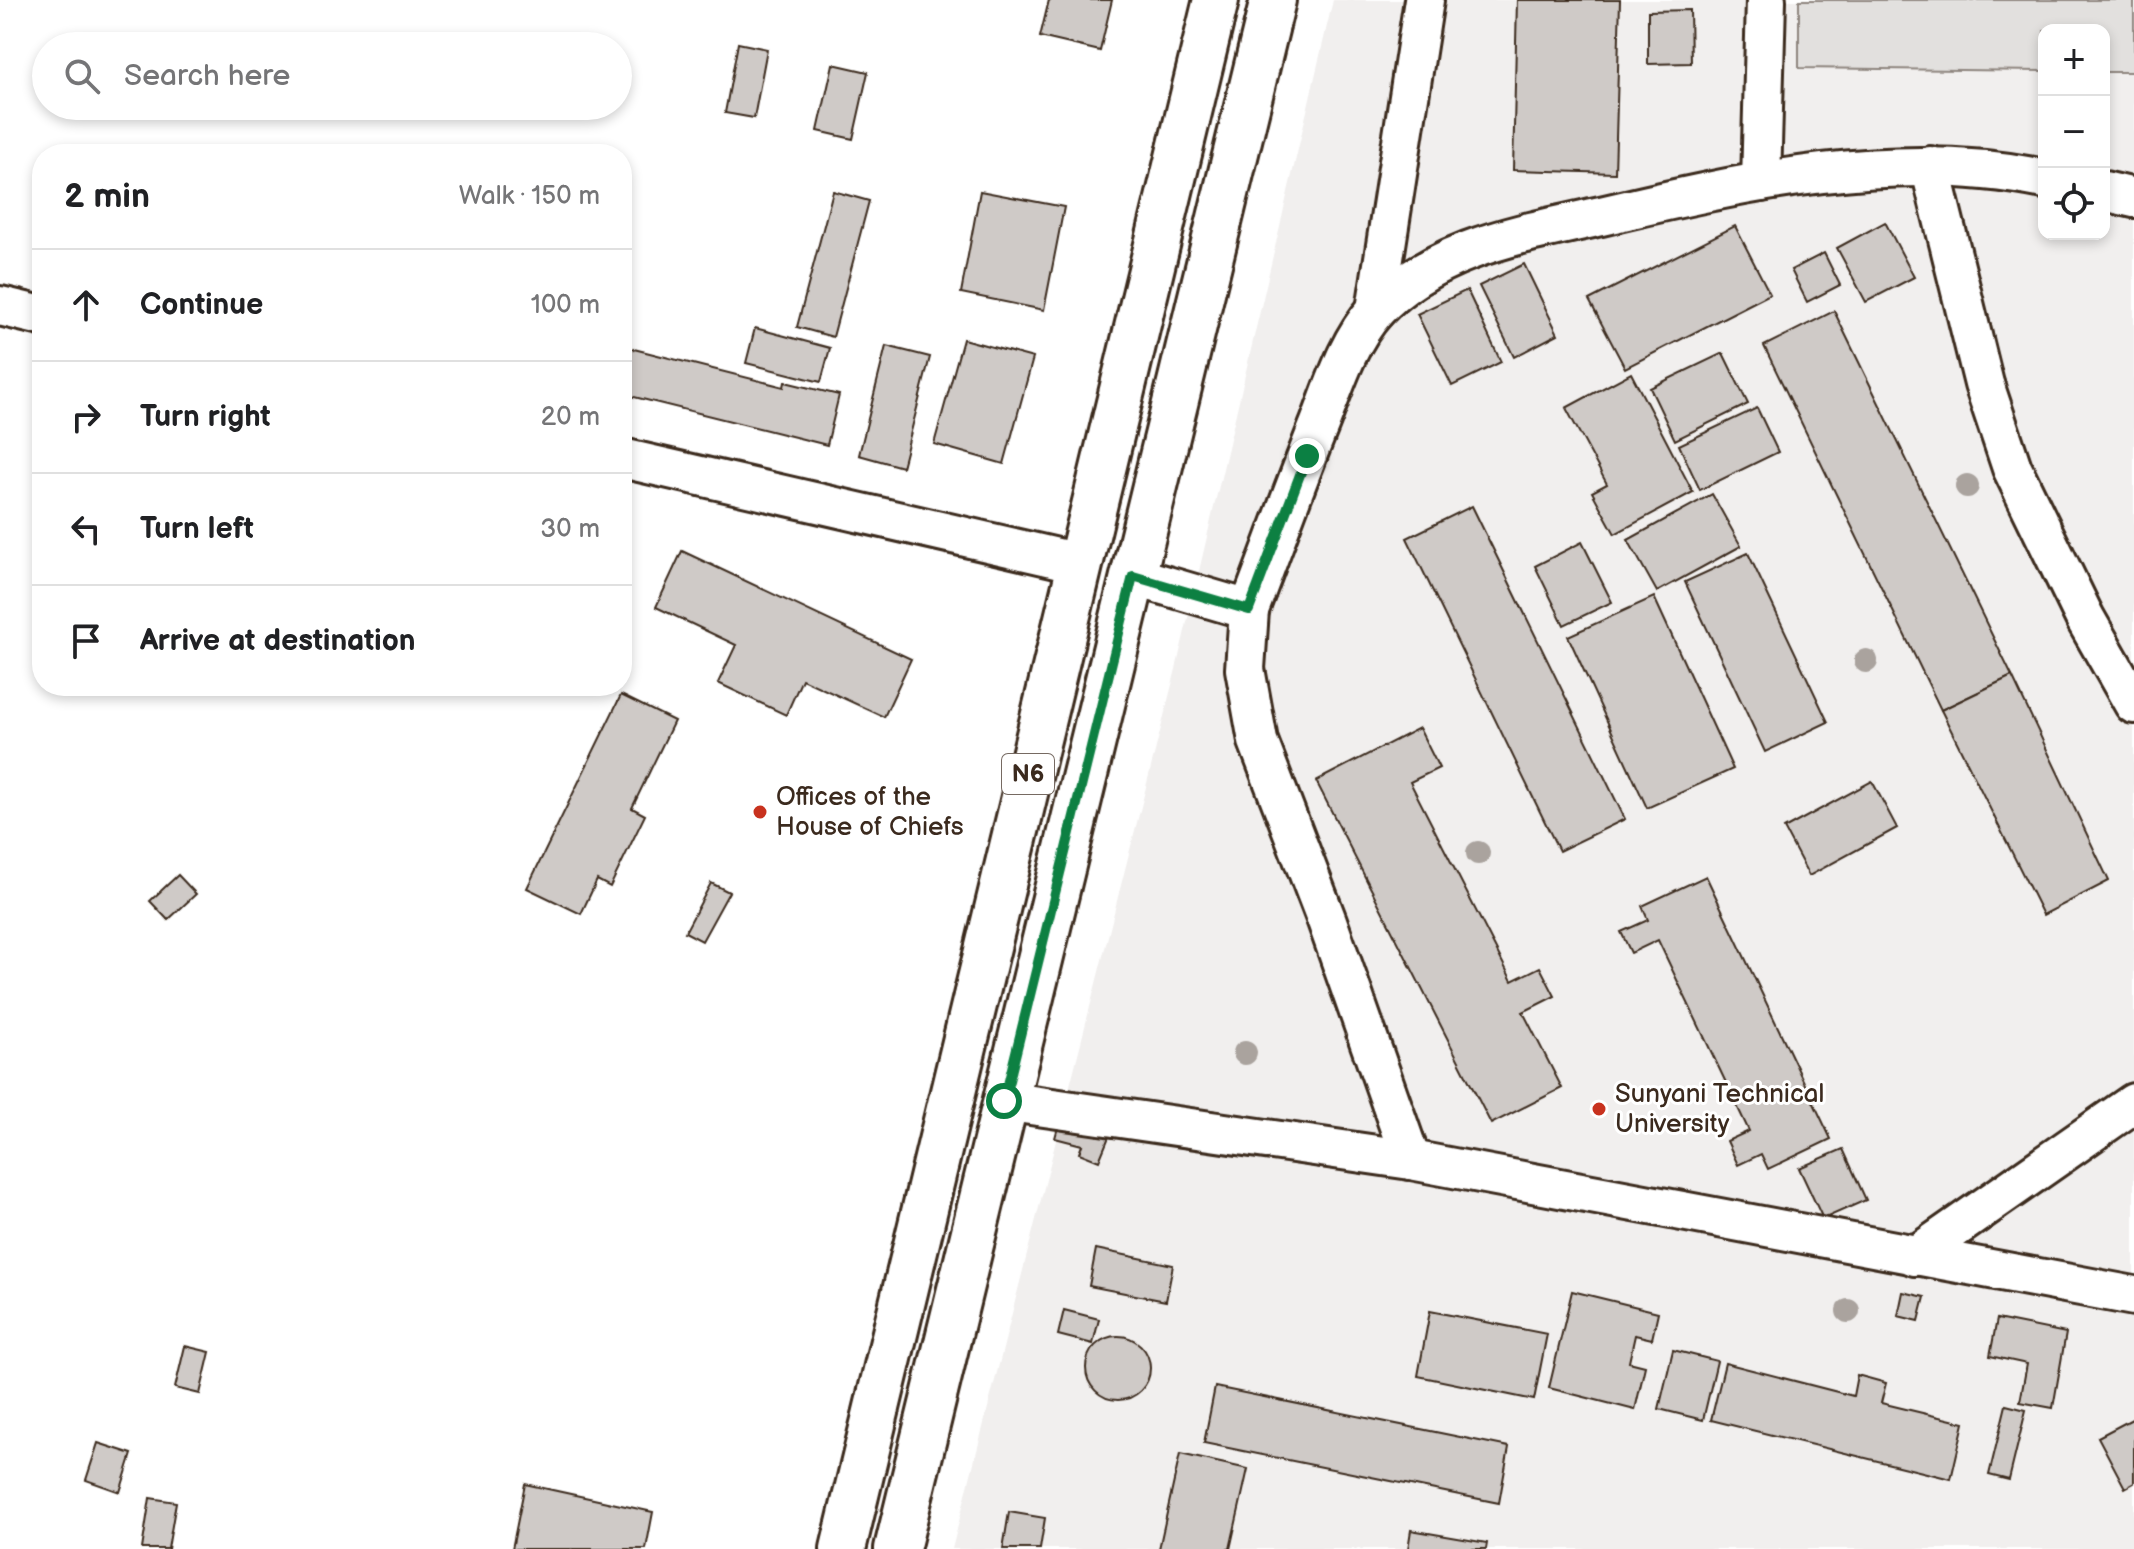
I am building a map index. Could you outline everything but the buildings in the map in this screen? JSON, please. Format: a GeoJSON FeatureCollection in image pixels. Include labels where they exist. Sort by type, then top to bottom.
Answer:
{"type":"FeatureCollection","features":[{"type":"Feature","properties":{"kind":"main road","name":"N6"},"geometry":{"type":"LineString","coordinates":[[843,1549],[1216,0]]}},
{"type":"Feature","properties":{"kind":"main road","name":"N6"},"geometry":{"type":"LineString","coordinates":[[897,1549],[1273,0]]}},
{"type":"Feature","properties":{"kind":"street"},"geometry":{"type":"LineString","coordinates":[[1376,310],[1424,0]]}},
{"type":"Feature","properties":{"kind":"street"},"geometry":{"type":"LineString","coordinates":[[1761,182],[1766,0]]}},
{"type":"Feature","properties":{"kind":"street"},"geometry":{"type":"LineString","coordinates":[[1930,166],[1984,384],[2012,468],[2085,618],[2134,704]]}},
{"type":"Feature","properties":{"kind":"street"},"geometry":{"type":"LineString","coordinates":[[1411,1160],[1327,921],[1258,741],[1245,669],[1249,610],[1347,352],[1376,310],[1427,269],[1486,243],[1761,182],[1850,170],[1930,166],[2038,178]]}},
{"type":"Feature","properties":{"kind":"street"},"geometry":{"type":"LineString","coordinates":[[2110,192],[2134,198]]}},
{"type":"Feature","properties":{"kind":"street"},"geometry":{"type":"LineString","coordinates":[[0,306],[32,314]]}},
{"type":"Feature","properties":{"kind":"street"},"geometry":{"type":"LineString","coordinates":[[632,460],[1079,563]]}},
{"type":"Feature","properties":{"kind":"street"},"geometry":{"type":"LineString","coordinates":[[1133,576],[1249,610]]}},
{"type":"Feature","properties":{"kind":"street"},"geometry":{"type":"LineString","coordinates":[[1004,1101],[1411,1160],[2134,1296]]}},
{"type":"Feature","properties":{"kind":"street"},"geometry":{"type":"LineString","coordinates":[[1915,1256],[2134,1103]]}},
{"type":"Feature","properties":{"kind":"shaded area","name":"Sunyani Technical University"},"geometry":{"type":"Polygon","coordinates":[[[1333,0],[2134,0],[2134,1549],[952,1549],[1176,669],[1333,0]]]}},
{"type":"Feature","properties":{"kind":"shaded area"},"geometry":{"type":"Polygon","coordinates":[[[1799,0],[2134,0],[2134,72],[2110,72],[2110,24],[2038,24],[2038,71],[1799,68],[1799,0]]]}},
{"type":"Feature","properties":{"kind":"place","name":"Offices of the House of Chiefs"},"geometry":{"type":"Point","coordinates":[760,812]}},
{"type":"Feature","properties":{"kind":"place","name":"Sunyani Technical University"},"geometry":{"type":"Point","coordinates":[1599,1109]}},
{"type":"Feature","properties":{"kind":"route"},"geometry":{"type":"LineString","coordinates":[[1004,1101],[1133,576],[1249,610],[1307,456]]}}]}
